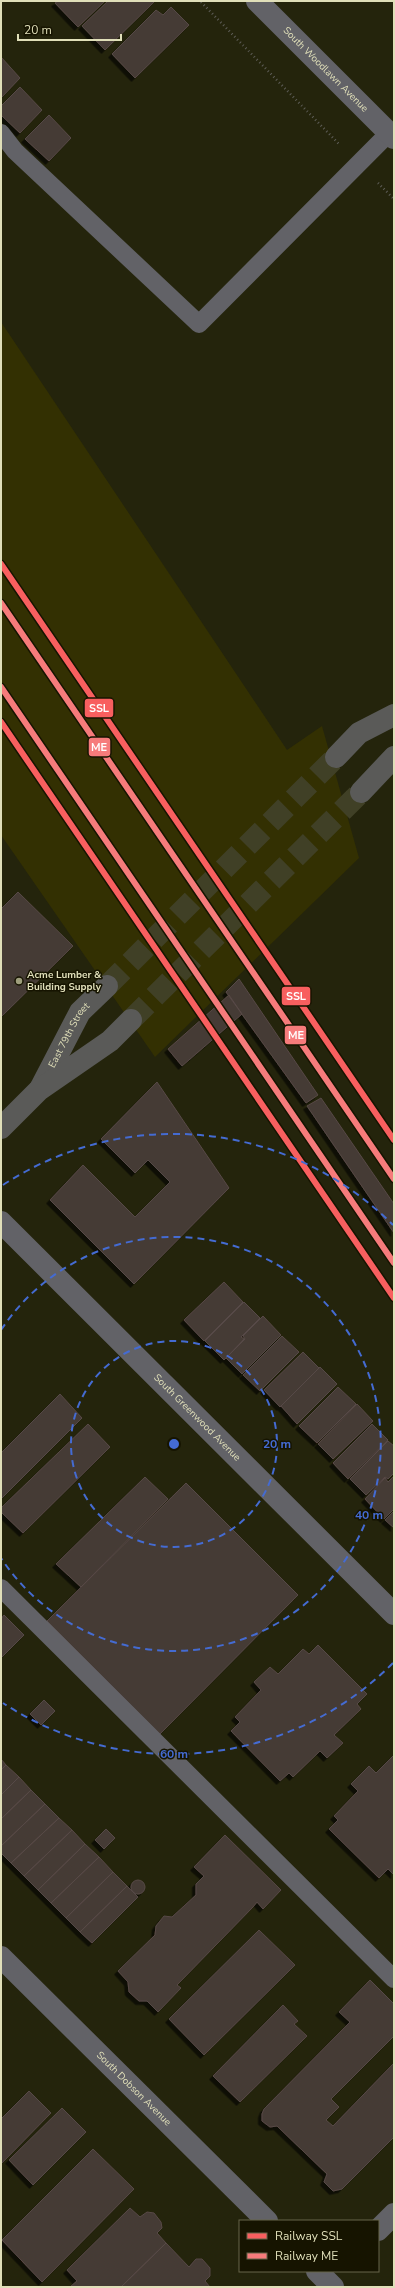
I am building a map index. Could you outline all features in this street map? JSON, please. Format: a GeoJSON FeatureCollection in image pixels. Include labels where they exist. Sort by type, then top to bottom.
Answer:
{"type":"FeatureCollection","features":[{"type":"Feature","properties":{"kind":"main road"},"geometry":{"type":"LineString","coordinates":[[336,757],[359,733],[394,715]]}},
{"type":"Feature","properties":{"kind":"main road"},"geometry":{"type":"LineString","coordinates":[[361,792],[394,757]]}},
{"type":"Feature","properties":{"kind":"main road","name":"East 79th Street"},"geometry":{"type":"LineString","coordinates":[[39,1090],[80,1012],[107,986]]}},
{"type":"Feature","properties":{"kind":"main road","name":"East 79th Street"},"geometry":{"type":"LineString","coordinates":[[1,1128],[39,1090],[110,1041],[131,1020]]}},
{"type":"Feature","properties":{"kind":"street","name":"South Woodlawn Avenue"},"geometry":{"type":"LineString","coordinates":[[257,1],[392,136]]}},
{"type":"Feature","properties":{"kind":"street","name":"South Greenwood Avenue"},"geometry":{"type":"LineString","coordinates":[[1,1222],[394,1614]]}},
{"type":"Feature","properties":{"kind":"street","name":"South Dobson Avenue"},"geometry":{"type":"LineString","coordinates":[[1,1957],[266,2220]]}},
{"type":"Feature","properties":{"kind":"street"},"geometry":{"type":"LineString","coordinates":[[379,2229],[394,2214]]}},
{"type":"Feature","properties":{"kind":"lane"},"geometry":{"type":"LineString","coordinates":[[1,133],[15,151],[199,324],[359,164],[392,136]]}},
{"type":"Feature","properties":{"kind":"lane"},"geometry":{"type":"LineString","coordinates":[[1,1588],[394,1979]]}},
{"type":"Feature","properties":{"kind":"path"},"geometry":{"type":"LineString","coordinates":[[201,2],[394,199]]}},
{"type":"Feature","properties":{"kind":"shaded area"},"geometry":{"type":"Polygon","coordinates":[[[1,322],[287,750],[322,726],[359,858],[155,1057],[1,835],[1,322]]]}},
{"type":"Feature","properties":{"kind":"building"},"geometry":{"type":"Polygon","coordinates":[[[58,1],[105,1],[78,27],[55,3],[58,1]]]}},
{"type":"Feature","properties":{"kind":"building"},"geometry":{"type":"Polygon","coordinates":[[[108,1],[155,1],[105,50],[82,26],[108,1]]]}},
{"type":"Feature","properties":{"kind":"building"},"geometry":{"type":"Polygon","coordinates":[[[171,7],[189,25],[135,78],[112,54],[156,10],[163,15],[171,7]]]}},
{"type":"Feature","properties":{"kind":"building"},"geometry":{"type":"Polygon","coordinates":[[[1,57],[20,78],[1,98],[1,57]]]}},
{"type":"Feature","properties":{"kind":"building"},"geometry":{"type":"Polygon","coordinates":[[[20,87],[42,110],[20,133],[1,115],[1,106],[20,87]]]}},
{"type":"Feature","properties":{"kind":"building"},"geometry":{"type":"Polygon","coordinates":[[[49,115],[71,138],[49,161],[25,139],[49,115]]]}},
{"type":"Feature","properties":{"kind":"building","name":"Acme Lumber & Building Supply"},"geometry":{"type":"Polygon","coordinates":[[[18,892],[73,946],[1,1017],[1,909],[18,892]]]}},
{"type":"Feature","properties":{"kind":"building"},"geometry":{"type":"Polygon","coordinates":[[[239,979],[318,1095],[306,1103],[226,992],[239,979]]]}},
{"type":"Feature","properties":{"kind":"building"},"geometry":{"type":"Polygon","coordinates":[[[229,995],[242,1014],[182,1066],[168,1049],[229,995]]]}},
{"type":"Feature","properties":{"kind":"building"},"geometry":{"type":"Polygon","coordinates":[[[157,1082],[229,1188],[134,1284],[50,1200],[83,1165],[135,1217],[170,1182],[148,1160],[135,1173],[101,1139],[157,1082]]]}},
{"type":"Feature","properties":{"kind":"building"},"geometry":{"type":"Polygon","coordinates":[[[321,1098],[394,1204],[394,1233],[307,1106],[321,1098]]]}},
{"type":"Feature","properties":{"kind":"building"},"geometry":{"type":"Polygon","coordinates":[[[224,1282],[243,1302],[204,1341],[184,1320],[224,1282]]]}},
{"type":"Feature","properties":{"kind":"building"},"geometry":{"type":"Polygon","coordinates":[[[244,1302],[260,1318],[241,1337],[244,1339],[224,1360],[205,1341],[244,1302]]]}},
{"type":"Feature","properties":{"kind":"building"},"geometry":{"type":"Polygon","coordinates":[[[263,1316],[281,1335],[242,1374],[226,1358],[245,1339],[243,1336],[263,1316]]]}},
{"type":"Feature","properties":{"kind":"building"},"geometry":{"type":"Polygon","coordinates":[[[282,1336],[299,1352],[260,1391],[243,1375],[282,1336]]]}},
{"type":"Feature","properties":{"kind":"building"},"geometry":{"type":"Polygon","coordinates":[[[303,1352],[319,1368],[280,1407],[264,1390],[303,1352]]]}},
{"type":"Feature","properties":{"kind":"building"},"geometry":{"type":"Polygon","coordinates":[[[320,1367],[337,1384],[297,1424],[281,1406],[320,1367]]]}},
{"type":"Feature","properties":{"kind":"building"},"geometry":{"type":"Polygon","coordinates":[[[338,1387],[356,1404],[317,1443],[299,1426],[338,1387]]]}},
{"type":"Feature","properties":{"kind":"building"},"geometry":{"type":"Polygon","coordinates":[[[60,1394],[82,1418],[1,1499],[1,1453],[60,1394]]]}},
{"type":"Feature","properties":{"kind":"building"},"geometry":{"type":"Polygon","coordinates":[[[357,1404],[373,1421],[333,1459],[318,1444],[357,1404]]]}},
{"type":"Feature","properties":{"kind":"building"},"geometry":{"type":"Polygon","coordinates":[[[88,1424],[110,1447],[23,1533],[1,1512],[1,1508],[88,1424]]]}},
{"type":"Feature","properties":{"kind":"building"},"geometry":{"type":"Polygon","coordinates":[[[372,1424],[388,1440],[348,1479],[333,1463],[372,1424]]]}},
{"type":"Feature","properties":{"kind":"building"},"geometry":{"type":"Polygon","coordinates":[[[388,1441],[394,1446],[394,1473],[388,1479],[385,1477],[366,1495],[350,1479],[388,1441]]]}},
{"type":"Feature","properties":{"kind":"building"},"geometry":{"type":"Polygon","coordinates":[[[394,1476],[394,1509],[384,1519],[365,1499],[385,1478],[388,1482],[394,1476]]]}},
{"type":"Feature","properties":{"kind":"building"},"geometry":{"type":"Polygon","coordinates":[[[145,1477],[168,1499],[81,1587],[56,1564],[145,1477]]]}},
{"type":"Feature","properties":{"kind":"building"},"geometry":{"type":"Polygon","coordinates":[[[186,1483],[298,1595],[160,1734],[47,1621],[186,1483]]]}},
{"type":"Feature","properties":{"kind":"building"},"geometry":{"type":"Polygon","coordinates":[[[394,1511],[394,1528],[385,1520],[394,1511]]]}},
{"type":"Feature","properties":{"kind":"building"},"geometry":{"type":"Polygon","coordinates":[[[4,1615],[24,1635],[1,1658],[1,1619],[4,1615]]]}},
{"type":"Feature","properties":{"kind":"building"},"geometry":{"type":"Polygon","coordinates":[[[318,1645],[367,1694],[357,1704],[361,1709],[334,1735],[343,1743],[327,1758],[320,1751],[293,1777],[289,1773],[280,1781],[231,1731],[240,1722],[235,1717],[261,1690],[254,1682],[270,1667],[278,1674],[303,1649],[309,1654],[318,1645]]]}},
{"type":"Feature","properties":{"kind":"building"},"geometry":{"type":"Polygon","coordinates":[[[44,1700],[55,1711],[41,1725],[30,1714],[44,1700]]]}},
{"type":"Feature","properties":{"kind":"building"},"geometry":{"type":"Polygon","coordinates":[[[394,1755],[394,1875],[388,1869],[379,1878],[329,1829],[338,1820],[334,1816],[358,1791],[351,1784],[369,1766],[376,1773],[394,1755]]]}},
{"type":"Feature","properties":{"kind":"building"},"geometry":{"type":"Polygon","coordinates":[[[1,1759],[6,1765],[1,1770],[1,1759]]]}},
{"type":"Feature","properties":{"kind":"building"},"geometry":{"type":"Polygon","coordinates":[[[6,1765],[19,1777],[1,1795],[1,1770],[6,1765]]]}},
{"type":"Feature","properties":{"kind":"building"},"geometry":{"type":"Polygon","coordinates":[[[19,1777],[31,1790],[1,1819],[1,1795],[19,1777]]]}},
{"type":"Feature","properties":{"kind":"building"},"geometry":{"type":"Polygon","coordinates":[[[31,1790],[45,1804],[1,1846],[1,1819],[31,1790]]]}},
{"type":"Feature","properties":{"kind":"building"},"geometry":{"type":"Polygon","coordinates":[[[45,1804],[59,1818],[11,1863],[1,1853],[1,1846],[45,1804]]]}},
{"type":"Feature","properties":{"kind":"building"},"geometry":{"type":"Polygon","coordinates":[[[59,1818],[72,1830],[24,1876],[11,1863],[59,1818]]]}},
{"type":"Feature","properties":{"kind":"building"},"geometry":{"type":"Polygon","coordinates":[[[106,1829],[115,1838],[104,1849],[95,1840],[106,1829]]]}},
{"type":"Feature","properties":{"kind":"building"},"geometry":{"type":"Polygon","coordinates":[[[72,1830],[85,1844],[38,1890],[24,1876],[72,1830]]]}},
{"type":"Feature","properties":{"kind":"building"},"geometry":{"type":"Polygon","coordinates":[[[225,1835],[281,1890],[263,1909],[257,1902],[177,1985],[181,1988],[158,2012],[147,2001],[139,2001],[129,1992],[128,1982],[118,1971],[155,1935],[156,1926],[164,1916],[172,1917],[196,1895],[196,1884],[204,1876],[194,1867],[225,1835]]]}},
{"type":"Feature","properties":{"kind":"building"},"geometry":{"type":"Polygon","coordinates":[[[85,1844],[99,1857],[51,1903],[38,1890],[85,1844]]]}},
{"type":"Feature","properties":{"kind":"building"},"geometry":{"type":"Polygon","coordinates":[[[99,1857],[113,1872],[66,1918],[51,1903],[99,1857]]]}},
{"type":"Feature","properties":{"kind":"building"},"geometry":{"type":"Polygon","coordinates":[[[113,1872],[127,1886],[80,1932],[66,1918],[113,1872]]]}},
{"type":"Feature","properties":{"kind":"building"},"geometry":{"type":"Polygon","coordinates":[[[135,1880],[141,1880],[145,1884],[145,1890],[141,1894],[135,1894],[131,1890],[131,1884],[135,1880]]]}},
{"type":"Feature","properties":{"kind":"building"},"geometry":{"type":"Polygon","coordinates":[[[127,1886],[138,1897],[92,1943],[80,1932],[127,1886]]]}},
{"type":"Feature","properties":{"kind":"building"},"geometry":{"type":"Polygon","coordinates":[[[259,1930],[295,1965],[204,2055],[169,2019],[259,1930]]]}},
{"type":"Feature","properties":{"kind":"building"},"geometry":{"type":"Polygon","coordinates":[[[370,1980],[394,2004],[394,2036],[331,2099],[339,2107],[326,2120],[333,2126],[394,2063],[394,2137],[342,2189],[333,2191],[324,2182],[327,2174],[277,2126],[270,2127],[262,2121],[262,2114],[264,2109],[350,2022],[339,2012],[370,1980]]]}},
{"type":"Feature","properties":{"kind":"building"},"geometry":{"type":"Polygon","coordinates":[[[283,2005],[298,2021],[294,2024],[307,2036],[240,2102],[213,2076],[283,2005]]]}},
{"type":"Feature","properties":{"kind":"building"},"geometry":{"type":"Polygon","coordinates":[[[29,2091],[51,2113],[1,2164],[1,2119],[29,2091]]]}},
{"type":"Feature","properties":{"kind":"building"},"geometry":{"type":"Polygon","coordinates":[[[62,2108],[86,2132],[33,2185],[9,2160],[62,2108]]]}},
{"type":"Feature","properties":{"kind":"building"},"geometry":{"type":"Polygon","coordinates":[[[93,2149],[134,2189],[42,2282],[2,2240],[93,2149]]]}},
{"type":"Feature","properties":{"kind":"building"},"geometry":{"type":"Polygon","coordinates":[[[130,2208],[140,2217],[147,2212],[154,2213],[161,2222],[162,2228],[157,2233],[166,2243],[121,2287],[70,2287],[77,2281],[67,2270],[130,2208]]]}},
{"type":"Feature","properties":{"kind":"building"},"geometry":{"type":"Polygon","coordinates":[[[166,2243],[189,2267],[196,2259],[202,2259],[210,2268],[210,2276],[205,2281],[210,2287],[121,2287],[166,2243]]]}},
{"type":"Feature","properties":{"kind":"tunnel"},"geometry":{"type":"LineString","coordinates":[[107,986],[336,757]]}},
{"type":"Feature","properties":{"kind":"tunnel"},"geometry":{"type":"LineString","coordinates":[[131,1020],[361,792]]}},
{"type":"Feature","properties":{"kind":"rail line","name":"SSL"},"geometry":{"type":"LineString","coordinates":[[1,564],[394,1140]]}},
{"type":"Feature","properties":{"kind":"rail line","name":"ME"},"geometry":{"type":"LineString","coordinates":[[1,603],[394,1179]]}},
{"type":"Feature","properties":{"kind":"rail line","name":"ME"},"geometry":{"type":"LineString","coordinates":[[1,687],[394,1263]]}},
{"type":"Feature","properties":{"kind":"rail line","name":"SSL"},"geometry":{"type":"LineString","coordinates":[[1,722],[394,1298]]}},
{"type":"Feature","properties":{"kind":"place","name":"Acme Lumber & Building Supply"},"geometry":{"type":"Point","coordinates":[19,981]}}]}
